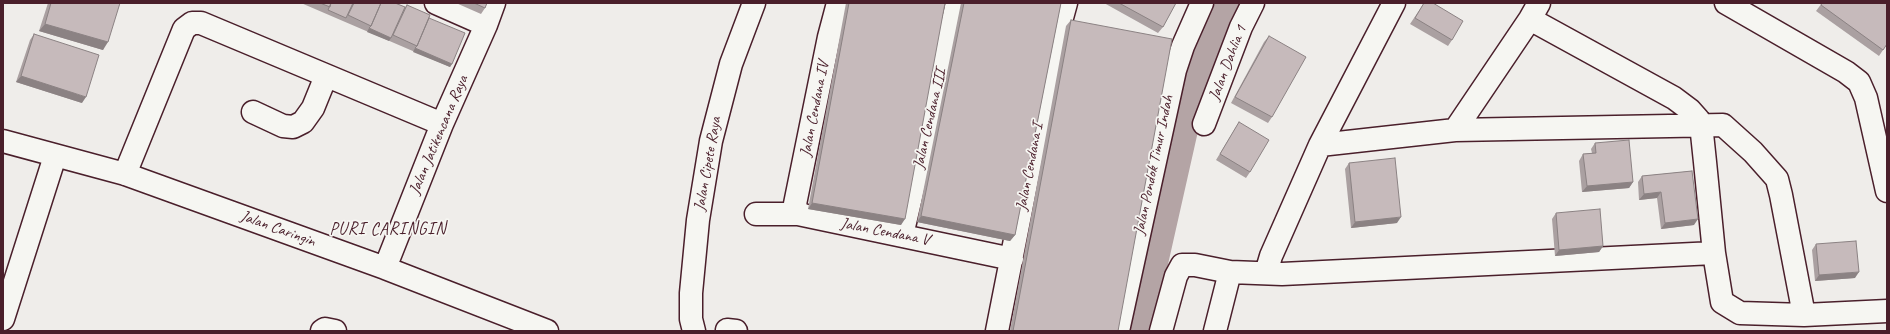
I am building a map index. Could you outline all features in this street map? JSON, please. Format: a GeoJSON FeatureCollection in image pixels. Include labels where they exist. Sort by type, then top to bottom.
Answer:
{"type":"FeatureCollection","features":[{"type":"Feature","properties":{"kind":"street"},"geometry":{"type":"LineString","coordinates":[[436,3],[486,25]]}},
{"type":"Feature","properties":{"kind":"street","name":"Jalan Jatikencana Raya"},"geometry":{"type":"LineString","coordinates":[[385,268],[442,124],[486,25],[494,3]]}},
{"type":"Feature","properties":{"kind":"street","name":"Jalan Cipete Raya"},"geometry":{"type":"LineString","coordinates":[[694,331],[691,319],[691,293],[698,220],[711,142],[731,64],[754,3]]}},
{"type":"Feature","properties":{"kind":"street","name":"Jalan Cendana IV"},"geometry":{"type":"LineString","coordinates":[[798,214],[795,204],[829,37],[838,3]]}},
{"type":"Feature","properties":{"kind":"street","name":"Jalan Cendana III"},"geometry":{"type":"LineString","coordinates":[[902,235],[957,3]]}},
{"type":"Feature","properties":{"kind":"street","name":"Jalan Cendana I"},"geometry":{"type":"LineString","coordinates":[[997,331],[1050,58],[1066,3]]}},
{"type":"Feature","properties":{"kind":"street","name":"Jalan Pondok Timur Indah"},"geometry":{"type":"LineString","coordinates":[[1118,331],[1174,70],[1202,3]]}},
{"type":"Feature","properties":{"kind":"street","name":"Jalan Dahlia 1"},"geometry":{"type":"LineString","coordinates":[[1204,124],[1242,26],[1253,3]]}},
{"type":"Feature","properties":{"kind":"street"},"geometry":{"type":"LineString","coordinates":[[1266,273],[1270,256],[1320,145],[1394,3]]}},
{"type":"Feature","properties":{"kind":"street"},"geometry":{"type":"LineString","coordinates":[[1726,3],[1846,72],[1859,82],[1866,98],[1887,191]]}},
{"type":"Feature","properties":{"kind":"street"},"geometry":{"type":"LineString","coordinates":[[1455,130],[1534,11],[1674,98],[1693,112],[1701,124],[1714,253],[1722,302],[1740,313],[1804,315],[1887,311]]}},
{"type":"Feature","properties":{"kind":"street"},"geometry":{"type":"LineString","coordinates":[[125,174],[184,29],[188,25],[201,23],[442,124]]}},
{"type":"Feature","properties":{"kind":"street"},"geometry":{"type":"LineString","coordinates":[[253,112],[284,126],[293,127],[303,122],[313,108],[326,76]]}},
{"type":"Feature","properties":{"kind":"street"},"geometry":{"type":"LineString","coordinates":[[1320,145],[1455,130],[1720,124],[1731,131],[1773,174],[1776,179],[1781,195],[1804,315]]}},
{"type":"Feature","properties":{"kind":"street","name":"Jalan Caringin"},"geometry":{"type":"LineString","coordinates":[[3,141],[125,174],[385,268],[547,331]]}},
{"type":"Feature","properties":{"kind":"street"},"geometry":{"type":"LineString","coordinates":[[3,319],[55,156]]}},
{"type":"Feature","properties":{"kind":"street","name":"Jalan Cendana V"},"geometry":{"type":"LineString","coordinates":[[756,214],[798,214],[1012,259]]}},
{"type":"Feature","properties":{"kind":"street"},"geometry":{"type":"LineString","coordinates":[[1161,331],[1176,276],[1182,265],[1230,272],[1282,274],[1714,253]]}},
{"type":"Feature","properties":{"kind":"street"},"geometry":{"type":"LineString","coordinates":[[1215,331],[1230,272]]}},
{"type":"Feature","properties":{"kind":"street"},"geometry":{"type":"LineString","coordinates":[[322,331],[326,329],[334,331]]}},
{"type":"Feature","properties":{"kind":"building"},"geometry":{"type":"Polygon","coordinates":[[[51,3],[120,3],[108,42],[45,24],[51,3]]]}},
{"type":"Feature","properties":{"kind":"building"},"geometry":{"type":"Polygon","coordinates":[[[320,3],[331,3],[330,7],[320,3]]]}},
{"type":"Feature","properties":{"kind":"building"},"geometry":{"type":"Polygon","coordinates":[[[331,3],[353,3],[346,18],[328,10],[331,3]]]}},
{"type":"Feature","properties":{"kind":"building"},"geometry":{"type":"Polygon","coordinates":[[[354,3],[381,3],[371,26],[348,15],[354,3]]]}},
{"type":"Feature","properties":{"kind":"building"},"geometry":{"type":"Polygon","coordinates":[[[381,3],[395,3],[405,7],[391,38],[369,28],[381,3]]]}},
{"type":"Feature","properties":{"kind":"building"},"geometry":{"type":"Polygon","coordinates":[[[474,3],[487,3],[485,8],[474,3]]]}},
{"type":"Feature","properties":{"kind":"building"},"geometry":{"type":"Polygon","coordinates":[[[849,3],[945,3],[905,219],[812,203],[849,3]]]}},
{"type":"Feature","properties":{"kind":"building"},"geometry":{"type":"Polygon","coordinates":[[[964,3],[1061,3],[1015,235],[921,216],[964,3]]]}},
{"type":"Feature","properties":{"kind":"building"},"geometry":{"type":"Polygon","coordinates":[[[1119,3],[1176,3],[1163,27],[1119,3]]]}},
{"type":"Feature","properties":{"kind":"building"},"geometry":{"type":"Polygon","coordinates":[[[1424,3],[1433,3],[1463,21],[1452,40],[1415,18],[1424,3]]]}},
{"type":"Feature","properties":{"kind":"building"},"geometry":{"type":"Polygon","coordinates":[[[1822,3],[1887,3],[1887,44],[1883,50],[1821,5],[1822,3]]]}},
{"type":"Feature","properties":{"kind":"building"},"geometry":{"type":"Polygon","coordinates":[[[407,5],[430,15],[417,46],[393,35],[407,5]]]}},
{"type":"Feature","properties":{"kind":"building"},"geometry":{"type":"Polygon","coordinates":[[[429,18],[465,33],[452,64],[415,48],[429,18]]]}},
{"type":"Feature","properties":{"kind":"building"},"geometry":{"type":"Polygon","coordinates":[[[1071,20],[1172,39],[1118,331],[1013,331],[1071,20]]]}},
{"type":"Feature","properties":{"kind":"building"},"geometry":{"type":"Polygon","coordinates":[[[34,34],[99,55],[86,97],[21,76],[34,34]]]}},
{"type":"Feature","properties":{"kind":"building"},"geometry":{"type":"Polygon","coordinates":[[[1269,36],[1306,57],[1272,117],[1235,97],[1269,36]]]}},
{"type":"Feature","properties":{"kind":"building"},"geometry":{"type":"Polygon","coordinates":[[[1239,122],[1269,140],[1250,172],[1220,154],[1239,122]]]}},
{"type":"Feature","properties":{"kind":"building"},"geometry":{"type":"Polygon","coordinates":[[[1629,140],[1633,182],[1587,186],[1583,154],[1596,153],[1595,143],[1629,140]]]}},
{"type":"Feature","properties":{"kind":"building"},"geometry":{"type":"Polygon","coordinates":[[[1395,158],[1401,217],[1355,222],[1349,163],[1395,158]]]}},
{"type":"Feature","properties":{"kind":"building"},"geometry":{"type":"Polygon","coordinates":[[[1692,171],[1698,219],[1665,223],[1661,192],[1644,194],[1642,176],[1692,171]]]}},
{"type":"Feature","properties":{"kind":"building"},"geometry":{"type":"Polygon","coordinates":[[[1600,209],[1603,246],[1559,250],[1556,213],[1600,209]]]}},
{"type":"Feature","properties":{"kind":"building"},"geometry":{"type":"Polygon","coordinates":[[[1856,241],[1859,272],[1819,275],[1816,244],[1856,241]]]}},
{"type":"Feature","properties":{"kind":"waterway"},"geometry":{"type":"LineString","coordinates":[[1141,331],[1147,294],[1195,81],[1216,24],[1228,3]]}},
{"type":"Feature","properties":{"kind":"district","name":"PURI CARINGIN"},"geometry":{"type":"Point","coordinates":[388,230]}}]}
